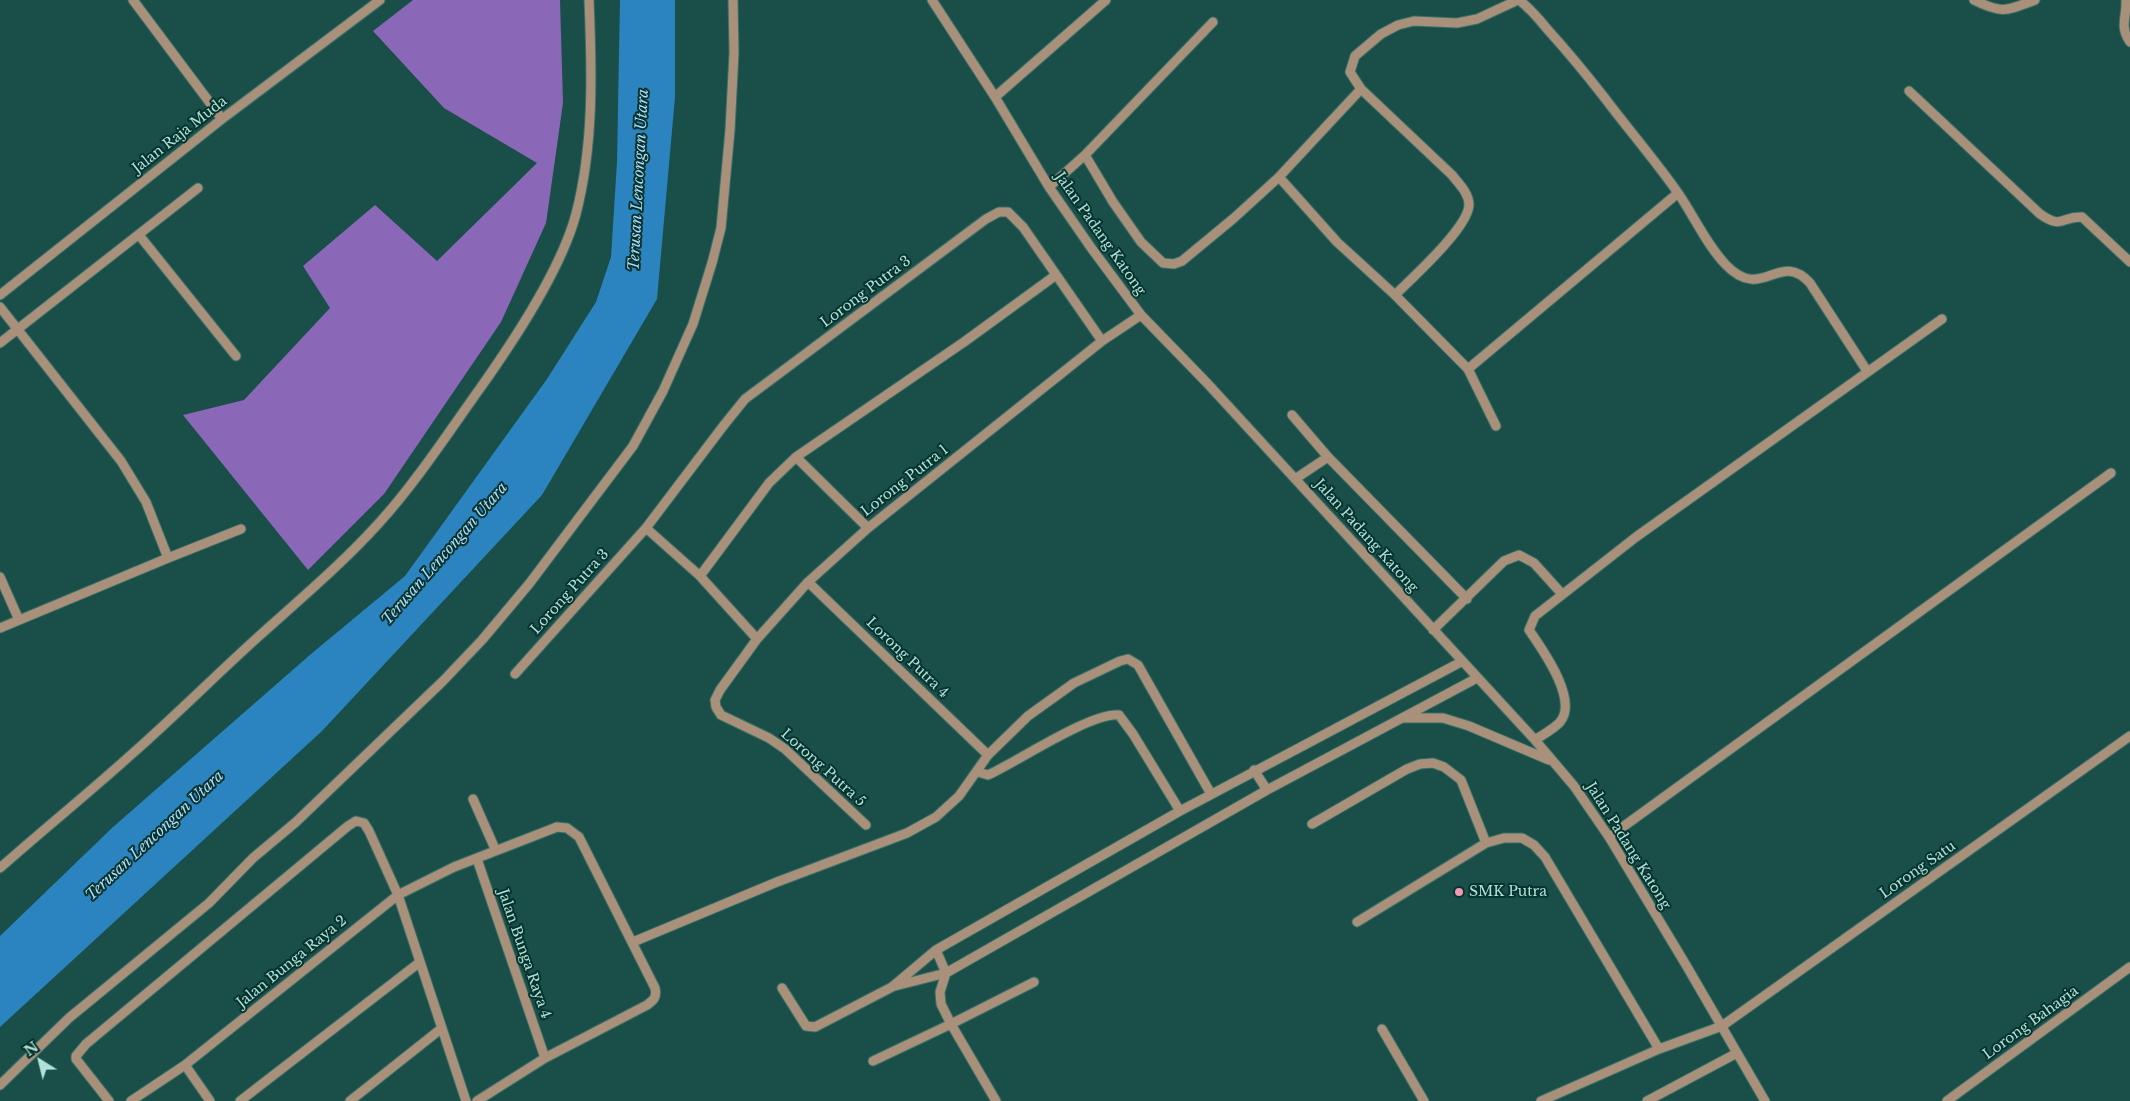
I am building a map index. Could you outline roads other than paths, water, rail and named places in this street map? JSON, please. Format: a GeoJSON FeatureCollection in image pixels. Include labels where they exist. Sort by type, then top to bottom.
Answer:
{"type":"FeatureCollection","features":[{"type":"Feature","properties":{"kind":"street"},"geometry":{"type":"LineString","coordinates":[[132,0],[222,119]]}},
{"type":"Feature","properties":{"kind":"street","name":"Jalan Raja Muda"},"geometry":{"type":"LineString","coordinates":[[0,296],[222,119],[380,0]]}},
{"type":"Feature","properties":{"kind":"street"},"geometry":{"type":"LineString","coordinates":[[0,868],[132,754],[339,563],[377,525],[414,482],[499,361],[532,309],[554,266],[576,215],[585,166],[589,126],[592,67],[589,0]]}},
{"type":"Feature","properties":{"kind":"street"},"geometry":{"type":"LineString","coordinates":[[0,1085],[69,1018],[209,903],[253,858],[302,816],[443,680],[482,640],[529,584],[633,446],[664,391],[693,324],[721,228],[734,53],[733,0]]}},
{"type":"Feature","properties":{"kind":"street","name":"Jalan Padang Katong"},"geometry":{"type":"LineString","coordinates":[[932,0],[995,97],[1049,187],[1141,315],[1295,479],[1574,786],[1609,837],[1765,1101]]}},
{"type":"Feature","properties":{"kind":"street"},"geometry":{"type":"LineString","coordinates":[[995,97],[1106,0]]}},
{"type":"Feature","properties":{"kind":"street"},"geometry":{"type":"LineString","coordinates":[[1395,295],[1460,226],[1469,205],[1464,190],[1452,175],[1361,88],[1350,72],[1355,56],[1381,34],[1398,25],[1414,21],[1457,23],[1477,19],[1518,0],[1530,8],[1569,52],[1678,193],[1720,259],[1739,275],[1747,279],[1766,278],[1780,271],[1788,270],[1795,270],[1802,274],[1810,283],[1867,371]]}},
{"type":"Feature","properties":{"kind":"street"},"geometry":{"type":"LineString","coordinates":[[1974,0],[1990,8],[2006,11],[2035,0]]}},
{"type":"Feature","properties":{"kind":"street"},"geometry":{"type":"LineString","coordinates":[[2126,0],[2126,11],[2122,25],[2130,42]]}},
{"type":"Feature","properties":{"kind":"street"},"geometry":{"type":"LineString","coordinates":[[1049,187],[1084,155],[1212,22]]}},
{"type":"Feature","properties":{"kind":"street"},"geometry":{"type":"LineString","coordinates":[[1084,155],[1141,242],[1163,263],[1174,264],[1182,261],[1279,177],[1361,88]]}},
{"type":"Feature","properties":{"kind":"street"},"geometry":{"type":"LineString","coordinates":[[1910,91],[2049,221],[2057,223],[2082,217],[2130,262]]}},
{"type":"Feature","properties":{"kind":"street"},"geometry":{"type":"LineString","coordinates":[[1279,177],[1337,242],[1395,295],[1468,370],[1496,426]]}},
{"type":"Feature","properties":{"kind":"street"},"geometry":{"type":"LineString","coordinates":[[0,343],[198,188]]}},
{"type":"Feature","properties":{"kind":"street"},"geometry":{"type":"LineString","coordinates":[[1468,370],[1678,193]]}},
{"type":"Feature","properties":{"kind":"street","name":"Lorong Putra 3"},"geometry":{"type":"LineString","coordinates":[[515,674],[646,528],[745,399],[986,219],[999,212],[1008,212],[1016,218],[1102,341]]}},
{"type":"Feature","properties":{"kind":"street"},"geometry":{"type":"LineString","coordinates":[[139,235],[236,356]]}},
{"type":"Feature","properties":{"kind":"street"},"geometry":{"type":"LineString","coordinates":[[700,576],[770,482],[796,457],[964,342],[1056,274]]}},
{"type":"Feature","properties":{"kind":"street"},"geometry":{"type":"LineString","coordinates":[[0,307],[109,446],[134,481],[154,520],[168,558]]}},
{"type":"Feature","properties":{"kind":"street","name":"Lorong Putra 1"},"geometry":{"type":"LineString","coordinates":[[716,700],[720,690],[757,639],[808,582],[868,528],[1102,341],[1141,315]]}},
{"type":"Feature","properties":{"kind":"street"},"geometry":{"type":"LineString","coordinates":[[1534,740],[1561,721],[1567,702],[1560,683],[1529,630],[1535,616],[1636,537],[1867,371],[1942,320]]}},
{"type":"Feature","properties":{"kind":"street"},"geometry":{"type":"LineString","coordinates":[[1292,415],[1328,456],[1467,599]]}},
{"type":"Feature","properties":{"kind":"street"},"geometry":{"type":"LineString","coordinates":[[1295,479],[1328,456]]}},
{"type":"Feature","properties":{"kind":"street"},"geometry":{"type":"LineString","coordinates":[[796,457],[868,528]]}},
{"type":"Feature","properties":{"kind":"street"},"geometry":{"type":"LineString","coordinates":[[1609,837],[2111,473]]}},
{"type":"Feature","properties":{"kind":"street"},"geometry":{"type":"LineString","coordinates":[[646,528],[700,576],[757,639]]}},
{"type":"Feature","properties":{"kind":"street"},"geometry":{"type":"LineString","coordinates":[[0,628],[168,558],[241,530]]}},
{"type":"Feature","properties":{"kind":"street"},"geometry":{"type":"LineString","coordinates":[[1433,630],[1504,561],[1519,555],[1534,563],[1562,594]]}},
{"type":"Feature","properties":{"kind":"street"},"geometry":{"type":"LineString","coordinates":[[0,577],[19,620]]}},
{"type":"Feature","properties":{"kind":"street","name":"Lorong Putra 4"},"geometry":{"type":"LineString","coordinates":[[808,582],[988,755]]}},
{"type":"Feature","properties":{"kind":"street"},"geometry":{"type":"LineString","coordinates":[[633,942],[777,882],[907,833],[936,817],[959,796],[978,772],[988,755],[1028,716],[1074,683],[1120,661],[1128,659],[1138,665],[1211,794]]}},
{"type":"Feature","properties":{"kind":"street"},"geometry":{"type":"LineString","coordinates":[[892,987],[936,950],[1254,770],[1461,662]]}},
{"type":"Feature","properties":{"kind":"street"},"geometry":{"type":"LineString","coordinates":[[782,988],[806,1026],[810,1028],[892,987],[946,974],[1267,790],[1477,678]]}},
{"type":"Feature","properties":{"kind":"street","name":"Lorong Putra 5"},"geometry":{"type":"LineString","coordinates":[[716,700],[716,707],[721,715],[769,738],[785,749],[866,825]]}},
{"type":"Feature","properties":{"kind":"street"},"geometry":{"type":"LineString","coordinates":[[978,772],[988,775],[1029,752],[1102,716],[1119,715],[1133,734],[1180,811]]}},
{"type":"Feature","properties":{"kind":"street"},"geometry":{"type":"LineString","coordinates":[[1400,718],[1443,718],[1469,726],[1551,761]]}},
{"type":"Feature","properties":{"kind":"street","name":"Lorong Satu"},"geometry":{"type":"LineString","coordinates":[[1541,1101],[1659,1049],[1722,1026],[2130,736]]}},
{"type":"Feature","properties":{"kind":"street"},"geometry":{"type":"LineString","coordinates":[[1312,824],[1407,769],[1420,764],[1434,763],[1444,767],[1461,780],[1486,843]]}},
{"type":"Feature","properties":{"kind":"street"},"geometry":{"type":"LineString","coordinates":[[1254,770],[1267,790]]}},
{"type":"Feature","properties":{"kind":"street"},"geometry":{"type":"LineString","coordinates":[[473,800],[496,851]]}},
{"type":"Feature","properties":{"kind":"street"},"geometry":{"type":"LineString","coordinates":[[109,1101],[76,1059],[76,1056],[86,1044],[356,821],[364,823],[398,895],[466,1101]]}},
{"type":"Feature","properties":{"kind":"street","name":"Jalan Bunga Raya 2"},"geometry":{"type":"LineString","coordinates":[[131,1101],[185,1065],[398,895],[454,867],[557,827],[567,828],[579,837],[633,942],[655,988],[656,995],[647,1005],[545,1058]]}},
{"type":"Feature","properties":{"kind":"street"},"geometry":{"type":"LineString","coordinates":[[1357,922],[1486,843],[1504,838],[1522,838],[1534,845],[1545,858],[1659,1049]]}},
{"type":"Feature","properties":{"kind":"street","name":"Jalan Bunga Raya 4"},"geometry":{"type":"LineString","coordinates":[[477,859],[545,1058]]}},
{"type":"Feature","properties":{"kind":"street"},"geometry":{"type":"LineString","coordinates":[[936,950],[946,974],[940,992],[941,1004],[996,1101]]}},
{"type":"Feature","properties":{"kind":"street"},"geometry":{"type":"LineString","coordinates":[[240,1101],[420,962]]}},
{"type":"Feature","properties":{"kind":"street","name":"Lorong Bahagia"},"geometry":{"type":"LineString","coordinates":[[1947,1101],[2130,966]]}},
{"type":"Feature","properties":{"kind":"street"},"geometry":{"type":"LineString","coordinates":[[873,1061],[1034,982]]}},
{"type":"Feature","properties":{"kind":"street"},"geometry":{"type":"LineString","coordinates":[[350,1101],[442,1028]]}},
{"type":"Feature","properties":{"kind":"street"},"geometry":{"type":"LineString","coordinates":[[1382,1030],[1424,1101]]}},
{"type":"Feature","properties":{"kind":"street"},"geometry":{"type":"LineString","coordinates":[[1647,1101],[1737,1053]]}},
{"type":"Feature","properties":{"kind":"street"},"geometry":{"type":"LineString","coordinates":[[477,1101],[545,1058]]}},
{"type":"Feature","properties":{"kind":"street"},"geometry":{"type":"LineString","coordinates":[[185,1065],[210,1101]]}},
{"type":"Feature","properties":{"kind":"water","name":"Terusan Lencongan Utara"},"geometry":{"type":"Polygon","coordinates":[[[620,0],[675,0],[675,97],[657,299],[542,495],[322,731],[0,1027],[0,936],[113,827],[311,654],[405,576],[547,379],[596,302],[611,257],[617,162],[620,0]]]}},
{"type":"Feature","properties":{"kind":"place","name":"SMK Putra"},"geometry":{"type":"Point","coordinates":[1459,892]}}]}
